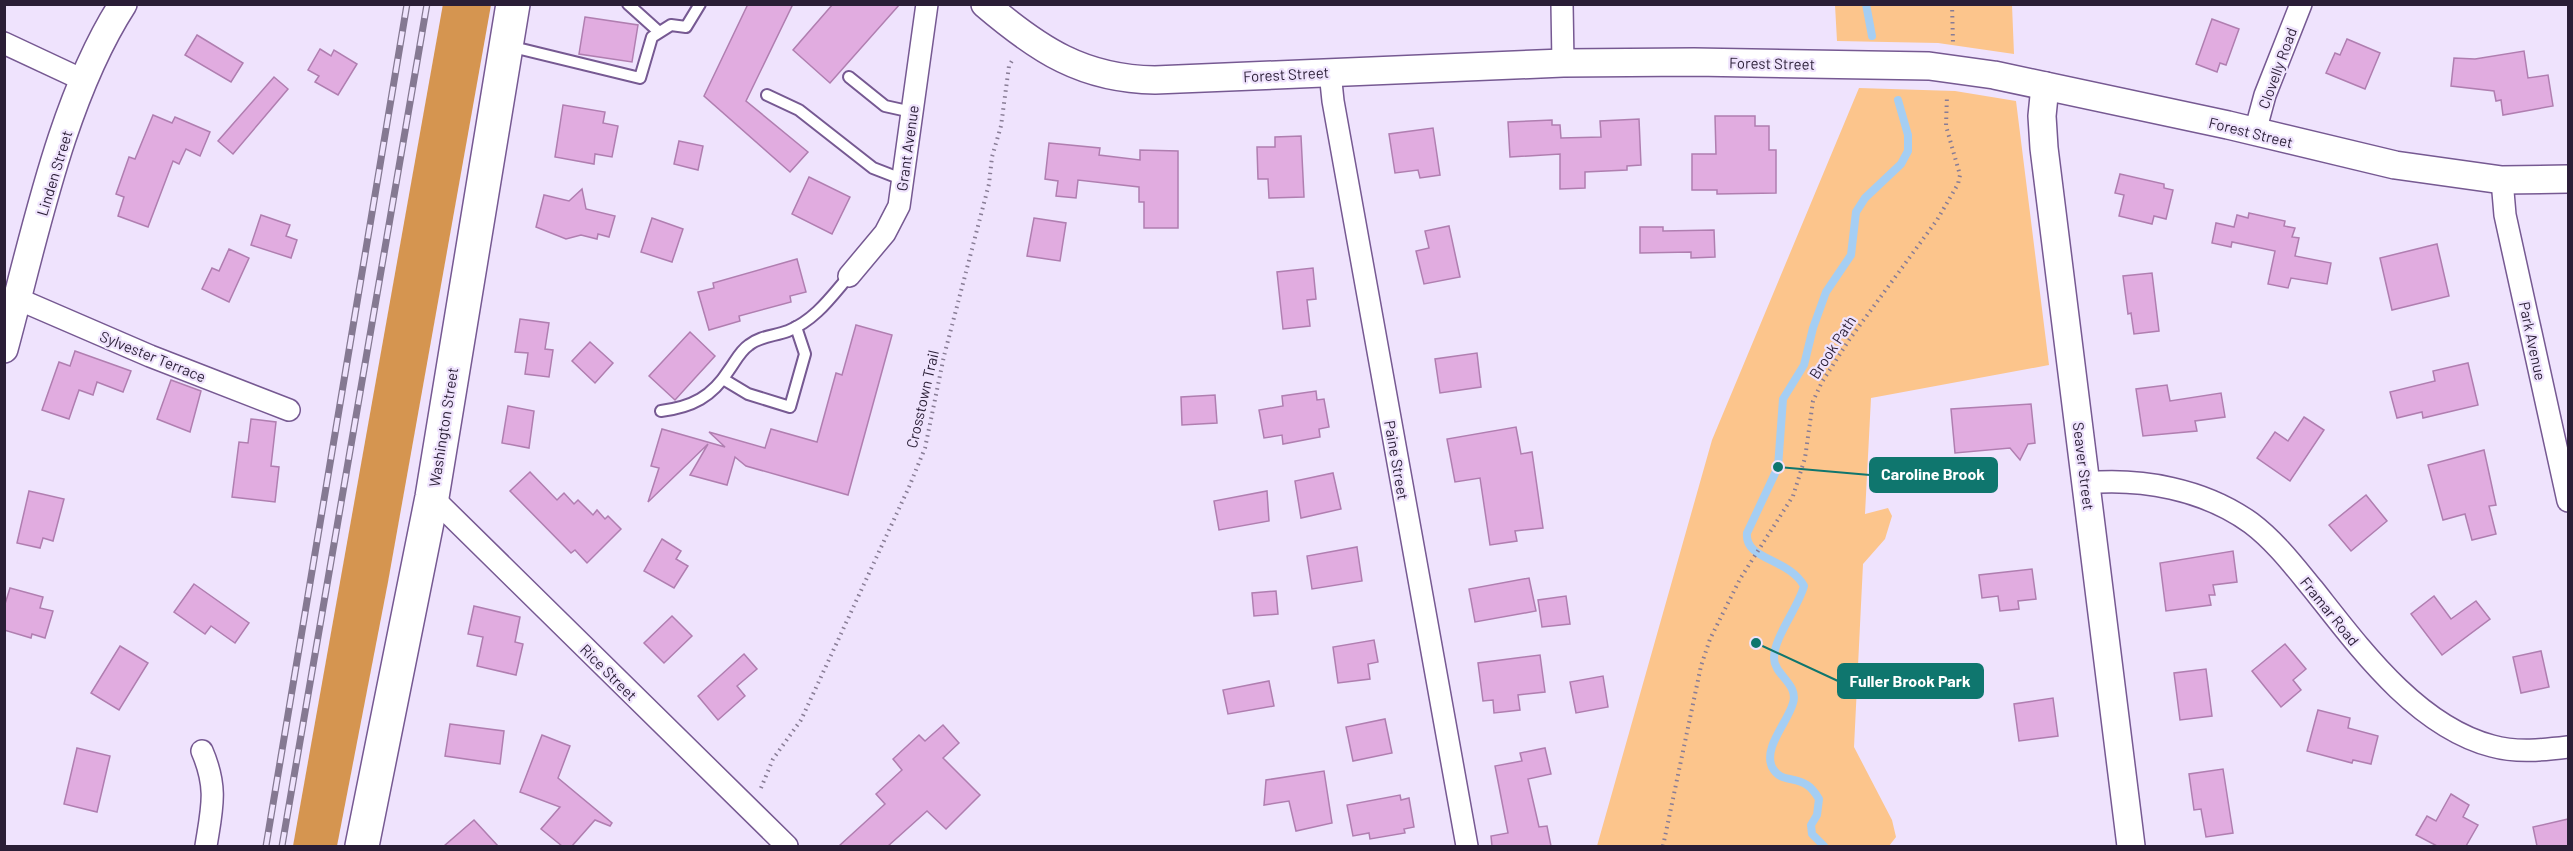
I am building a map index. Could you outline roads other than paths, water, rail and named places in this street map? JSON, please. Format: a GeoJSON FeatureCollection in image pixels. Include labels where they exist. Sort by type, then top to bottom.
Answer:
{"type":"FeatureCollection","features":[{"type":"Feature","properties":{"kind":"main road","name":"Washington Street"},"geometry":{"type":"LineString","coordinates":[[362,846],[432,497],[513,4]]}},
{"type":"Feature","properties":{"kind":"street","name":"Linden Street"},"geometry":{"type":"LineString","coordinates":[[4,349],[48,188],[83,80],[123,4]]}},
{"type":"Feature","properties":{"kind":"street","name":"Grant Avenue"},"geometry":{"type":"LineString","coordinates":[[849,276],[893,220],[904,180],[927,4]]}},
{"type":"Feature","properties":{"kind":"street","name":"Forest Street"},"geometry":{"type":"LineString","coordinates":[[985,4],[1017,29],[1071,64],[1118,78],[1155,80],[1563,63],[1874,64],[1950,68],[2045,86],[2255,132],[2375,162],[2502,180],[2568,179]]}},
{"type":"Feature","properties":{"kind":"street"},"geometry":{"type":"LineString","coordinates":[[1562,4],[1563,63]]}},
{"type":"Feature","properties":{"kind":"street","name":"Clovelly Road"},"geometry":{"type":"LineString","coordinates":[[2255,132],[2265,95],[2301,4]]}},
{"type":"Feature","properties":{"kind":"street"},"geometry":{"type":"LineString","coordinates":[[4,43],[83,80]]}},
{"type":"Feature","properties":{"kind":"street","name":"Paine Street"},"geometry":{"type":"LineString","coordinates":[[1330,72],[1333,101],[1467,846]]}},
{"type":"Feature","properties":{"kind":"street","name":"Seaver Street"},"geometry":{"type":"LineString","coordinates":[[2045,86],[2042,116],[2044,148],[2131,846]]}},
{"type":"Feature","properties":{"kind":"street","name":"Park Avenue"},"geometry":{"type":"LineString","coordinates":[[2502,180],[2505,215],[2568,501]]}},
{"type":"Feature","properties":{"kind":"street","name":"Sylvester Terrace"},"geometry":{"type":"LineString","coordinates":[[18,299],[150,356],[289,410]]}},
{"type":"Feature","properties":{"kind":"street","name":"Framar Road"},"geometry":{"type":"LineString","coordinates":[[2086,483],[2117,481],[2151,484],[2184,492],[2234,513],[2249,522],[2275,544],[2377,668],[2438,720],[2455,731],[2491,746],[2528,750],[2568,747]]}},
{"type":"Feature","properties":{"kind":"street","name":"Rice Street"},"geometry":{"type":"LineString","coordinates":[[432,497],[787,846]]}},
{"type":"Feature","properties":{"kind":"street"},"geometry":{"type":"LineString","coordinates":[[202,751],[212,774],[213,792],[206,846]]}},
{"type":"Feature","properties":{"kind":"lane"},"geometry":{"type":"LineString","coordinates":[[628,4],[658,31]]}},
{"type":"Feature","properties":{"kind":"lane"},"geometry":{"type":"LineString","coordinates":[[507,46],[640,78],[649,44],[658,31],[671,25],[686,27],[700,4]]}},
{"type":"Feature","properties":{"kind":"lane"},"geometry":{"type":"LineString","coordinates":[[849,76],[885,106],[912,112]]}},
{"type":"Feature","properties":{"kind":"lane"},"geometry":{"type":"LineString","coordinates":[[767,95],[799,110],[873,168],[904,180]]}},
{"type":"Feature","properties":{"kind":"lane"},"geometry":{"type":"LineString","coordinates":[[661,411],[696,403],[711,393],[751,343],[796,327],[815,314],[849,276]]}},
{"type":"Feature","properties":{"kind":"lane"},"geometry":{"type":"LineString","coordinates":[[723,379],[748,394],[790,407],[805,354],[796,327]]}},
{"type":"Feature","properties":{"kind":"waterway"},"geometry":{"type":"LineString","coordinates":[[1866,4],[1872,36]]}},
{"type":"Feature","properties":{"kind":"waterway"},"geometry":{"type":"LineString","coordinates":[[1824,846],[1812,834],[1811,825],[1817,815],[1818,797],[1802,782],[1783,777],[1775,772],[1770,759],[1773,743],[1790,710],[1794,696],[1793,690],[1775,664],[1775,650],[1804,586],[1788,570],[1753,549],[1748,542],[1747,533],[1778,467],[1783,399],[1804,365],[1813,328],[1826,292],[1851,255],[1856,212],[1865,198],[1901,164],[1908,151],[1908,135],[1898,100]]}},
{"type":"Feature","properties":{"kind":"railway"},"geometry":{"type":"LineString","coordinates":[[266,846],[407,4]]}},
{"type":"Feature","properties":{"kind":"railway"},"geometry":{"type":"LineString","coordinates":[[282,846],[427,4]]}},
{"type":"Feature","properties":{"kind":"place","name":"Caroline Brook"},"geometry":{"type":"Point","coordinates":[1778,467]}},
{"type":"Feature","properties":{"kind":"place","name":"Fuller Brook Park"},"geometry":{"type":"Point","coordinates":[1756,643]}}]}
